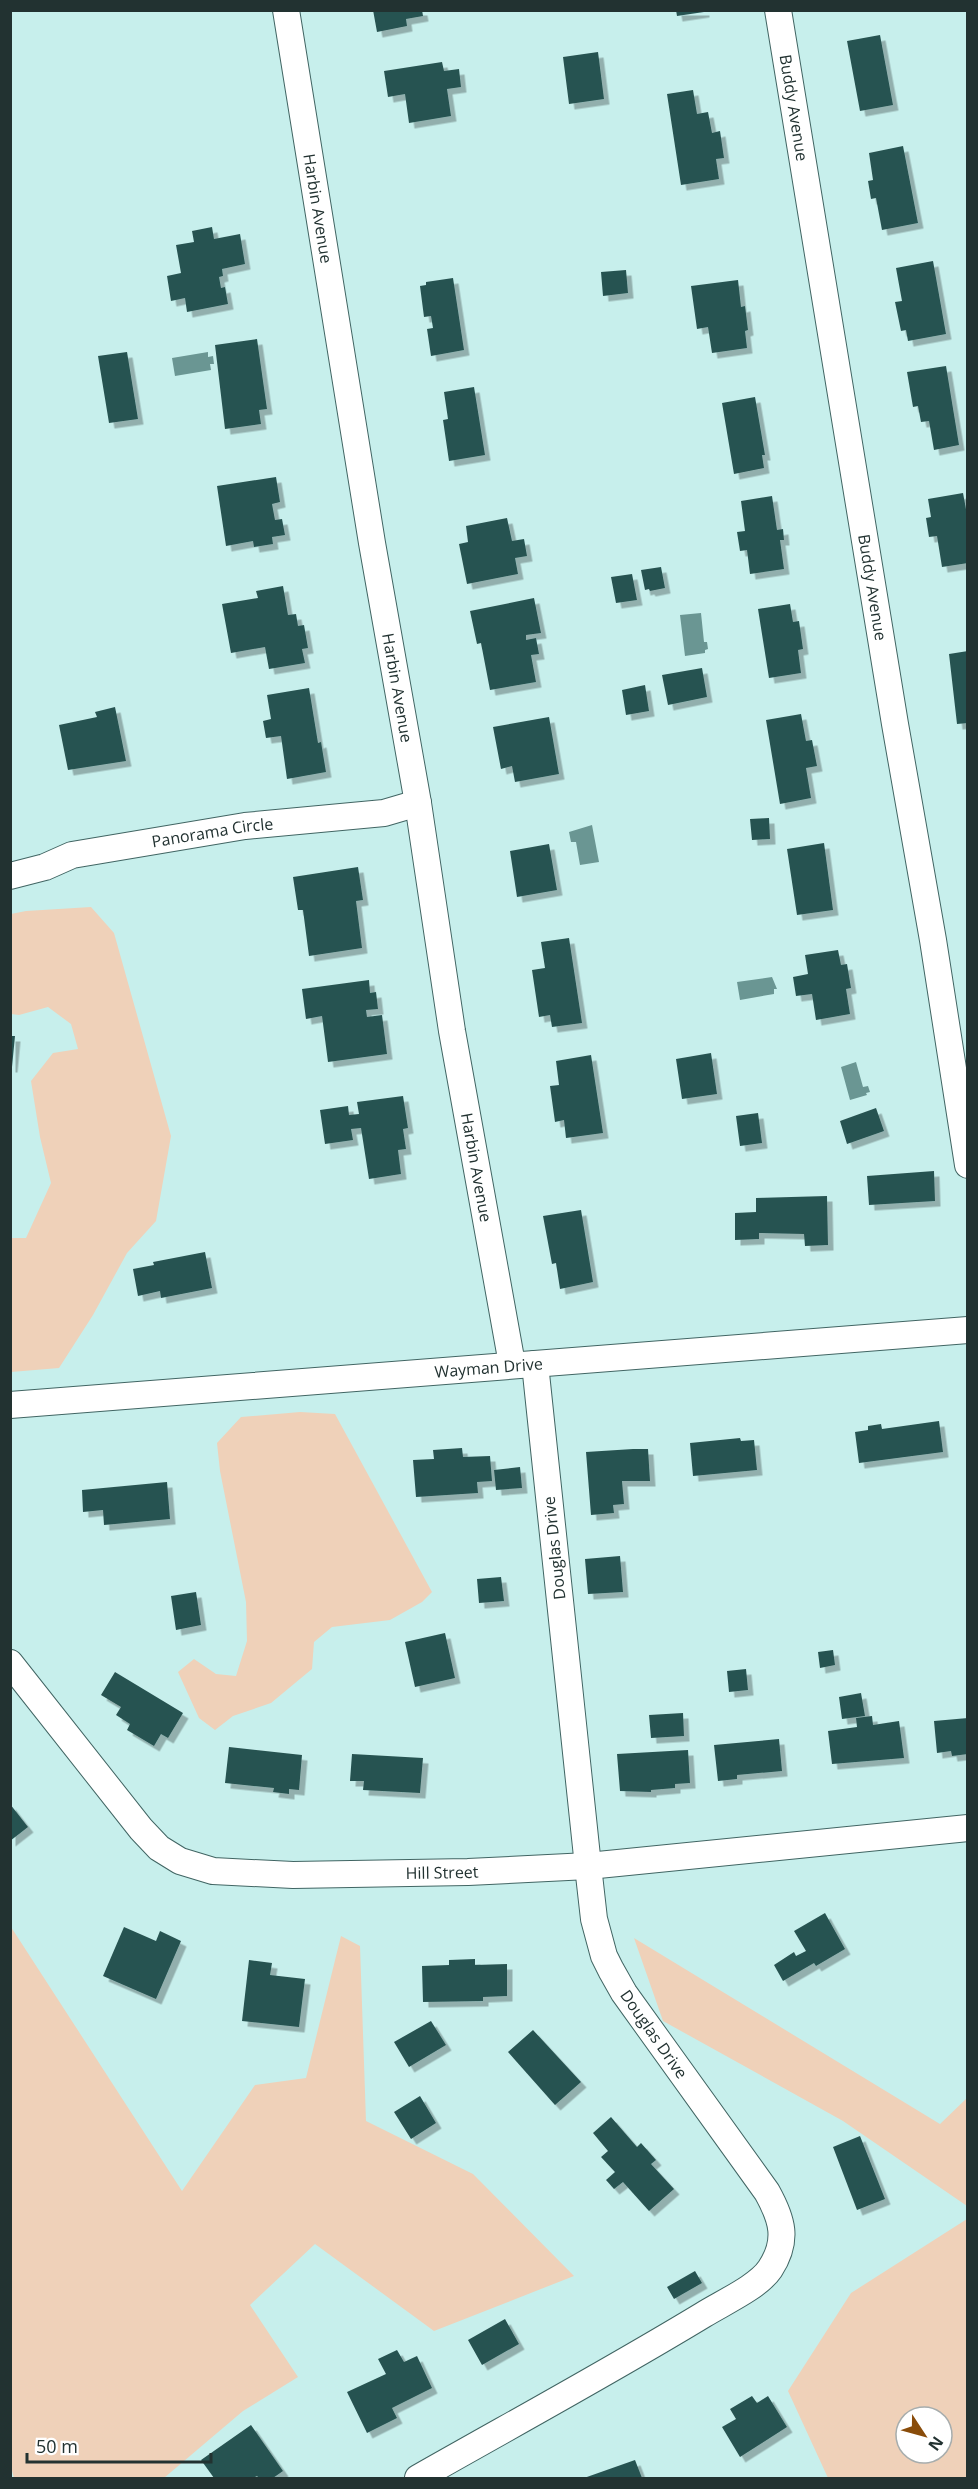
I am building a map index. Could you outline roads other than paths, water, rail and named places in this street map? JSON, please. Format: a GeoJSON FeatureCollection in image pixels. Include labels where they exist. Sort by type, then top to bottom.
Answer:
{"type":"FeatureCollection","features":[{"type":"Feature","properties":{"kind":"street","name":"Harbin Avenue"},"geometry":{"type":"LineString","coordinates":[[286,10],[372,543],[417,803],[452,1031],[523,1364]]}},
{"type":"Feature","properties":{"kind":"street","name":"Buddy Avenue"},"geometry":{"type":"LineString","coordinates":[[778,10],[891,700],[933,939],[968,1165]]}},
{"type":"Feature","properties":{"kind":"street","name":"Panorama Circle"},"geometry":{"type":"LineString","coordinates":[[10,876],[45,867],[72,855],[245,826],[384,813],[417,803]]}},
{"type":"Feature","properties":{"kind":"street","name":"Wayman Drive"},"geometry":{"type":"LineString","coordinates":[[10,1405],[968,1330]]}},
{"type":"Feature","properties":{"kind":"street","name":"Douglas Drive"},"geometry":{"type":"LineString","coordinates":[[418,2478],[681,2328],[762,2278],[779,2253],[782,2228],[779,2213],[767,2192],[624,1993],[611,1970],[594,1919],[523,1364]]}},
{"type":"Feature","properties":{"kind":"street","name":"Hill Street"},"geometry":{"type":"LineString","coordinates":[[10,1663],[141,1829],[159,1848],[180,1862],[213,1871],[293,1875],[468,1872],[588,1866],[968,1828]]}},
{"type":"Feature","properties":{"kind":"water"},"geometry":{"type":"Polygon","coordinates":[[[208,352],[208,357],[213,356],[214,364],[210,364],[211,370],[175,376],[172,358],[208,352]]]}},
{"type":"Feature","properties":{"kind":"water"},"geometry":{"type":"Polygon","coordinates":[[[701,613],[704,642],[707,642],[708,649],[705,653],[685,656],[680,615],[701,613]]]}},
{"type":"Feature","properties":{"kind":"water"},"geometry":{"type":"Polygon","coordinates":[[[592,825],[599,862],[580,865],[576,842],[571,842],[569,832],[592,825]]]}},
{"type":"Feature","properties":{"kind":"water"},"geometry":{"type":"Polygon","coordinates":[[[772,977],[777,989],[774,989],[774,994],[740,1000],[737,982],[772,977]]]}},
{"type":"Feature","properties":{"kind":"water"},"geometry":{"type":"Polygon","coordinates":[[[856,1062],[863,1087],[868,1086],[870,1092],[850,1100],[841,1067],[856,1062]]]}}]}
